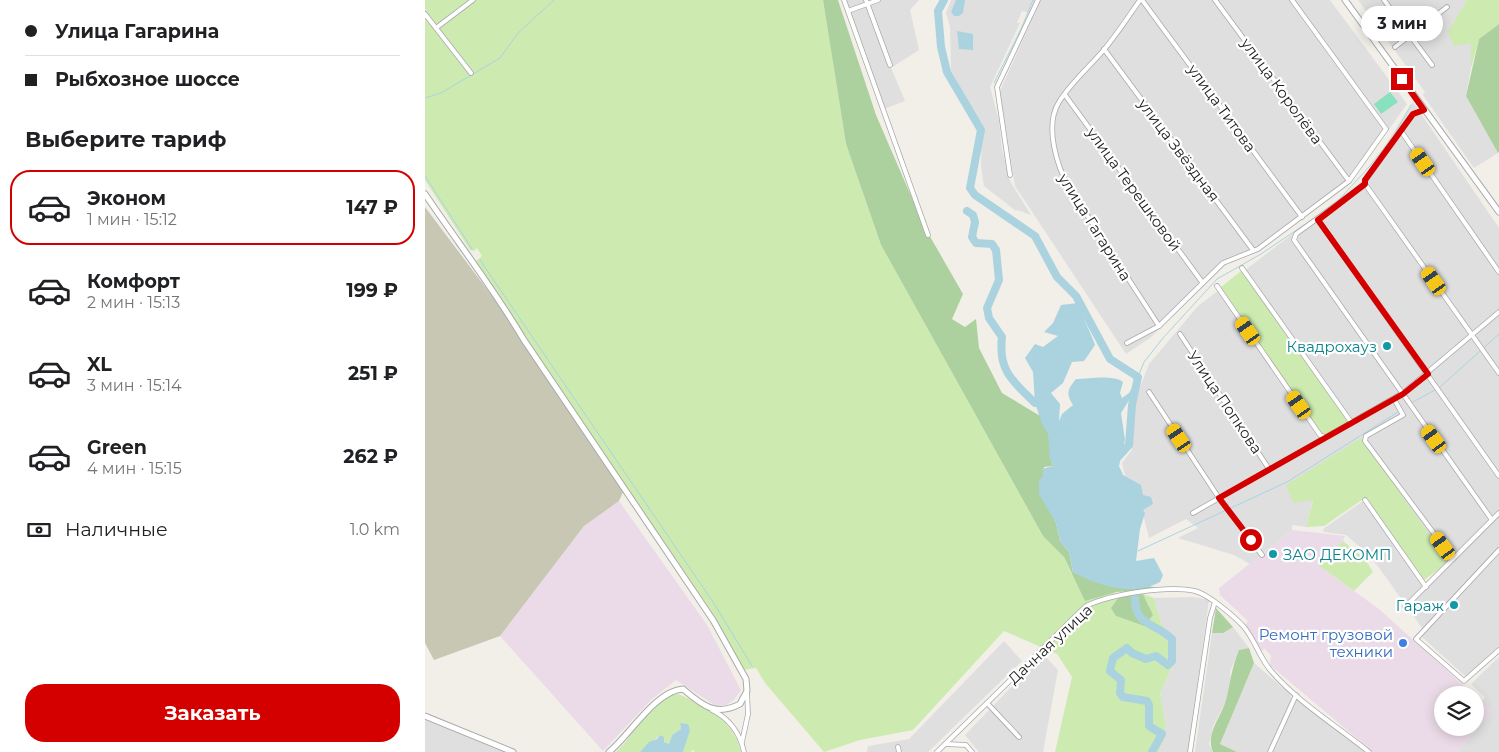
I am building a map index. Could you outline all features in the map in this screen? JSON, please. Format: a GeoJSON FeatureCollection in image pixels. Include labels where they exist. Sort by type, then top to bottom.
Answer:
{"type":"FeatureCollection","features":[{"type":"Feature","properties":{"kind":"street"},"geometry":{"type":"LineString","coordinates":[[436,28],[473,0]]}},
{"type":"Feature","properties":{"kind":"street"},"geometry":{"type":"LineString","coordinates":[[844,0],[928,235]]}},
{"type":"Feature","properties":{"kind":"street"},"geometry":{"type":"LineString","coordinates":[[848,11],[866,2],[878,0]]}},
{"type":"Feature","properties":{"kind":"street"},"geometry":{"type":"LineString","coordinates":[[1010,175],[997,87],[1038,0]]}},
{"type":"Feature","properties":{"kind":"street","name":"улица Гагарина"},"geometry":{"type":"LineString","coordinates":[[1141,0],[1104,49],[1059,102],[1054,117],[1054,155],[1059,169],[1159,326]]}},
{"type":"Feature","properties":{"kind":"street","name":"улица Титова"},"geometry":{"type":"LineString","coordinates":[[1141,0],[1302,217]]}},
{"type":"Feature","properties":{"kind":"street","name":"улица Королёва"},"geometry":{"type":"LineString","coordinates":[[1215,0],[1349,182]]}},
{"type":"Feature","properties":{"kind":"street"},"geometry":{"type":"LineString","coordinates":[[1127,344],[1159,326],[1223,263],[1253,250],[1349,182],[1385,129],[1292,0]]}},
{"type":"Feature","properties":{"kind":"street"},"geometry":{"type":"LineString","coordinates":[[1345,0],[1499,212]]}},
{"type":"Feature","properties":{"kind":"street"},"geometry":{"type":"LineString","coordinates":[[1384,0],[1432,65]]}},
{"type":"Feature","properties":{"kind":"street"},"geometry":{"type":"LineString","coordinates":[[866,2],[890,65]]}},
{"type":"Feature","properties":{"kind":"street"},"geometry":{"type":"LineString","coordinates":[[1395,47],[1447,7]]}},
{"type":"Feature","properties":{"kind":"street"},"geometry":{"type":"LineString","coordinates":[[425,14],[471,73]]}},
{"type":"Feature","properties":{"kind":"street","name":"улица Звёздная"},"geometry":{"type":"LineString","coordinates":[[1104,49],[1253,250]]}},
{"type":"Feature","properties":{"kind":"street","name":"улица Терешковой"},"geometry":{"type":"LineString","coordinates":[[1065,95],[1202,282]]}},
{"type":"Feature","properties":{"kind":"street"},"geometry":{"type":"LineString","coordinates":[[1424,110],[1413,114],[1365,180],[1365,184],[1318,220],[1296,234],[1294,240],[1492,520]]}},
{"type":"Feature","properties":{"kind":"street"},"geometry":{"type":"LineString","coordinates":[[1401,131],[1499,272]]}},
{"type":"Feature","properties":{"kind":"street"},"geometry":{"type":"LineString","coordinates":[[1365,184],[1499,373]]}},
{"type":"Feature","properties":{"kind":"street"},"geometry":{"type":"LineString","coordinates":[[425,194],[468,258],[500,300],[524,340],[713,620],[746,679],[748,714],[742,742]]}},
{"type":"Feature","properties":{"kind":"street"},"geometry":{"type":"LineString","coordinates":[[1318,220],[1499,476]]}},
{"type":"Feature","properties":{"kind":"street"},"geometry":{"type":"LineString","coordinates":[[1242,268],[1351,422]]}},
{"type":"Feature","properties":{"kind":"street"},"geometry":{"type":"LineString","coordinates":[[1217,286],[1320,435],[1325,437]]}},
{"type":"Feature","properties":{"kind":"street"},"geometry":{"type":"LineString","coordinates":[[1193,513],[1394,399],[1428,374],[1499,312]]}},
{"type":"Feature","properties":{"kind":"street","name":"Улица Попкова"},"geometry":{"type":"LineString","coordinates":[[1180,334],[1269,469]]}},
{"type":"Feature","properties":{"kind":"street"},"geometry":{"type":"LineString","coordinates":[[1149,392],[1219,498],[1262,555]]}},
{"type":"Feature","properties":{"kind":"street"},"geometry":{"type":"LineString","coordinates":[[1394,399],[1403,415],[1365,438],[1453,559]]}},
{"type":"Feature","properties":{"kind":"street"},"geometry":{"type":"LineString","coordinates":[[1365,500],[1426,587]]}},
{"type":"Feature","properties":{"kind":"street"},"geometry":{"type":"LineString","coordinates":[[1405,607],[1499,513]]}},
{"type":"Feature","properties":{"kind":"street"},"geometry":{"type":"LineString","coordinates":[[1499,550],[1416,639],[1464,680],[1499,650]]}},
{"type":"Feature","properties":{"kind":"street","name":"Дачная улица"},"geometry":{"type":"LineString","coordinates":[[937,752],[1086,606],[1102,598],[1118,594],[1195,591],[1215,602],[1244,627],[1271,672],[1295,695],[1369,752]]}},
{"type":"Feature","properties":{"kind":"street"},"geometry":{"type":"LineString","coordinates":[[1190,752],[1210,618],[1215,602]]}},
{"type":"Feature","properties":{"kind":"street"},"geometry":{"type":"LineString","coordinates":[[609,752],[622,742],[634,725],[671,692],[683,689],[711,709],[723,715],[732,724],[742,742],[744,752]]}},
{"type":"Feature","properties":{"kind":"street"},"geometry":{"type":"LineString","coordinates":[[711,709],[731,709],[740,704],[747,691]]}},
{"type":"Feature","properties":{"kind":"street"},"geometry":{"type":"LineString","coordinates":[[1270,752],[1295,695]]}},
{"type":"Feature","properties":{"kind":"street"},"geometry":{"type":"LineString","coordinates":[[987,702],[1019,737]]}},
{"type":"Feature","properties":{"kind":"street"},"geometry":{"type":"LineString","coordinates":[[425,716],[513,752]]}},
{"type":"Feature","properties":{"kind":"street"},"geometry":{"type":"LineString","coordinates":[[947,744],[966,745],[972,752]]}},
{"type":"Feature","properties":{"kind":"shaded area"},"geometry":{"type":"Polygon","coordinates":[[[846,0],[919,0],[910,10],[919,50],[891,68],[905,101],[884,109],[846,0]]]}},
{"type":"Feature","properties":{"kind":"shaded area"},"geometry":{"type":"Polygon","coordinates":[[[951,0],[1036,0],[1030,13],[1022,11],[1017,23],[1020,23],[990,87],[999,121],[1002,149],[1010,181],[1031,215],[1016,211],[984,186],[981,166],[982,127],[951,70],[950,27],[946,13],[951,0]]]}},
{"type":"Feature","properties":{"kind":"shaded area"},"geometry":{"type":"Polygon","coordinates":[[[1041,0],[1330,0],[1407,104],[1349,185],[1258,252],[1228,263],[1150,338],[1126,354],[1015,186],[1000,91],[1041,0]]]}},
{"type":"Feature","properties":{"kind":"shaded area"},"geometry":{"type":"Polygon","coordinates":[[[1358,0],[1467,0],[1448,33],[1471,43],[1471,68],[1466,96],[1498,153],[1474,168],[1423,95],[1425,92],[1358,0]]]}},
{"type":"Feature","properties":{"kind":"shaded area"},"geometry":{"type":"Polygon","coordinates":[[[1413,102],[1499,228],[1499,646],[1466,677],[1421,636],[1424,633],[1422,628],[1380,569],[1364,550],[1346,535],[1324,532],[1323,529],[1363,501],[1423,586],[1444,564],[1357,447],[1313,499],[1306,527],[1292,525],[1292,530],[1250,564],[1234,555],[1178,538],[1198,528],[1186,519],[1149,538],[1142,510],[1130,497],[1122,463],[1132,450],[1132,408],[1149,364],[1198,306],[1362,181],[1413,102]]]}},
{"type":"Feature","properties":{"kind":"shaded area"},"geometry":{"type":"Polygon","coordinates":[[[425,207],[495,300],[623,492],[619,501],[584,526],[500,636],[434,660],[425,643],[425,207]]]}},
{"type":"Feature","properties":{"kind":"shaded area"},"geometry":{"type":"Polygon","coordinates":[[[619,501],[707,625],[741,690],[734,700],[726,705],[716,706],[676,680],[651,700],[603,751],[500,636],[584,526],[619,501]]]}},
{"type":"Feature","properties":{"kind":"shaded area"},"geometry":{"type":"Polygon","coordinates":[[[1292,530],[1345,536],[1343,541],[1318,565],[1379,609],[1464,686],[1434,686],[1434,736],[1471,736],[1457,752],[1373,752],[1270,665],[1271,656],[1265,649],[1261,651],[1245,625],[1248,621],[1220,595],[1219,588],[1292,530]]]}},
{"type":"Feature","properties":{"kind":"shaded area"},"geometry":{"type":"Polygon","coordinates":[[[1194,597],[1209,600],[1188,752],[1159,752],[1166,727],[1160,693],[1175,661],[1177,646],[1161,623],[1154,598],[1194,597]]]}},
{"type":"Feature","properties":{"kind":"shaded area"},"geometry":{"type":"Polygon","coordinates":[[[1233,627],[1249,648],[1239,650],[1230,671],[1231,681],[1225,703],[1213,726],[1209,744],[1213,752],[1195,752],[1212,633],[1223,632],[1233,627]]]}},
{"type":"Feature","properties":{"kind":"shaded area"},"geometry":{"type":"Polygon","coordinates":[[[1004,641],[1022,661],[928,752],[867,752],[868,746],[909,739],[1004,641]]]}},
{"type":"Feature","properties":{"kind":"shaded area"},"geometry":{"type":"Polygon","coordinates":[[[1043,654],[1058,670],[1043,752],[979,752],[965,735],[1043,654]]]}},
{"type":"Feature","properties":{"kind":"shaded area"},"geometry":{"type":"Polygon","coordinates":[[[1499,657],[1499,752],[1457,752],[1471,736],[1484,736],[1484,720],[1492,711],[1484,704],[1484,686],[1473,686],[1471,684],[1499,657]]]}},
{"type":"Feature","properties":{"kind":"shaded area"},"geometry":{"type":"Polygon","coordinates":[[[1254,663],[1290,694],[1292,701],[1267,752],[1237,752],[1220,744],[1254,663]]]}},
{"type":"Feature","properties":{"kind":"shaded area"},"geometry":{"type":"Polygon","coordinates":[[[1296,699],[1367,752],[1272,752],[1296,699]]]}},
{"type":"Feature","properties":{"kind":"shaded area"},"geometry":{"type":"Polygon","coordinates":[[[1484,704],[1492,711],[1484,720],[1484,704]]]}},
{"type":"Feature","properties":{"kind":"shaded area"},"geometry":{"type":"Polygon","coordinates":[[[425,719],[503,752],[425,752],[425,719]]]}},
{"type":"Feature","properties":{"kind":"green space"},"geometry":{"type":"Polygon","coordinates":[[[425,0],[823,0],[846,144],[881,245],[1043,536],[1064,557],[1071,573],[1099,597],[1113,593],[1119,597],[1116,616],[1144,626],[1149,606],[1143,594],[1154,598],[1161,623],[1177,646],[1175,661],[1160,693],[1166,727],[1159,752],[1055,752],[1072,677],[1057,654],[1004,631],[913,730],[860,740],[824,752],[765,683],[756,668],[744,670],[714,615],[475,262],[482,256],[477,248],[474,251],[470,250],[425,180],[425,0]]]}},
{"type":"Feature","properties":{"kind":"green space"},"geometry":{"type":"Polygon","coordinates":[[[823,0],[838,0],[876,115],[924,226],[963,294],[952,319],[965,327],[976,319],[979,348],[1002,393],[1042,417],[1048,435],[1053,466],[1044,467],[1043,498],[1056,523],[1060,541],[1069,552],[1073,572],[1129,588],[1149,586],[1161,589],[1117,592],[1085,601],[1064,557],[1043,536],[881,245],[846,144],[823,0]]]}},
{"type":"Feature","properties":{"kind":"green space"},"geometry":{"type":"Polygon","coordinates":[[[1467,0],[1499,0],[1499,24],[1479,39],[1471,68],[1471,43],[1454,46],[1448,32],[1467,0]]]}},
{"type":"Feature","properties":{"kind":"green space"},"geometry":{"type":"Polygon","coordinates":[[[1499,24],[1498,153],[1466,96],[1479,39],[1499,24]]]}},
{"type":"Feature","properties":{"kind":"green space"},"geometry":{"type":"Polygon","coordinates":[[[1390,92],[1398,102],[1381,114],[1374,104],[1390,92]]]}},
{"type":"Feature","properties":{"kind":"green space"},"geometry":{"type":"Polygon","coordinates":[[[1241,271],[1347,420],[1346,423],[1326,434],[1319,432],[1221,287],[1241,271]]]}},
{"type":"Feature","properties":{"kind":"green space"},"geometry":{"type":"Polygon","coordinates":[[[1361,438],[1449,562],[1424,580],[1366,497],[1324,526],[1306,527],[1313,500],[1293,503],[1286,485],[1361,438]]]}},
{"type":"Feature","properties":{"kind":"green space"},"geometry":{"type":"Polygon","coordinates":[[[1343,541],[1365,559],[1373,572],[1354,591],[1318,565],[1343,541]]]}},
{"type":"Feature","properties":{"kind":"green space"},"geometry":{"type":"Polygon","coordinates":[[[1143,594],[1153,615],[1144,626],[1116,616],[1111,608],[1119,597],[1143,594]]]}},
{"type":"Feature","properties":{"kind":"green space"},"geometry":{"type":"Polygon","coordinates":[[[1216,608],[1233,627],[1223,633],[1212,633],[1216,608]]]}},
{"type":"Feature","properties":{"kind":"green space"},"geometry":{"type":"Polygon","coordinates":[[[1249,648],[1254,663],[1220,744],[1237,752],[1213,752],[1211,745],[1212,732],[1224,707],[1236,657],[1239,650],[1249,648]]]}},
{"type":"Feature","properties":{"kind":"green space"},"geometry":{"type":"Polygon","coordinates":[[[678,694],[709,709],[725,723],[732,731],[741,752],[694,752],[693,749],[691,752],[683,752],[688,725],[680,723],[681,729],[672,735],[669,744],[664,742],[663,737],[660,735],[640,752],[616,752],[651,709],[668,697],[678,694]]]}},
{"type":"Feature","properties":{"kind":"water"},"geometry":{"type":"Polygon","coordinates":[[[956,0],[965,0],[963,13],[959,16],[954,16],[951,12],[956,0]]]}},
{"type":"Feature","properties":{"kind":"water"},"geometry":{"type":"Polygon","coordinates":[[[957,31],[973,34],[973,50],[959,49],[957,31]]]}},
{"type":"Feature","properties":{"kind":"water"},"geometry":{"type":"Polygon","coordinates":[[[1078,303],[1095,345],[1084,361],[1072,362],[1063,383],[1051,393],[1060,404],[1059,421],[1062,414],[1073,405],[1069,398],[1069,392],[1076,379],[1113,378],[1119,380],[1123,382],[1120,393],[1122,398],[1129,393],[1138,377],[1133,394],[1121,413],[1125,440],[1119,466],[1123,475],[1141,485],[1143,495],[1151,497],[1153,504],[1143,510],[1145,513],[1140,529],[1136,561],[1154,558],[1163,575],[1160,582],[1138,589],[1116,588],[1094,582],[1073,572],[1069,552],[1060,541],[1056,523],[1039,494],[1039,481],[1044,474],[1042,469],[1053,466],[1053,463],[1050,460],[1048,433],[1042,424],[1035,403],[1033,372],[1025,358],[1035,344],[1043,347],[1058,336],[1044,332],[1053,323],[1061,305],[1078,303]]]}},
{"type":"Feature","properties":{"kind":"water"},"geometry":{"type":"Polygon","coordinates":[[[680,723],[688,724],[690,730],[683,752],[640,752],[649,742],[657,739],[660,735],[664,737],[664,742],[669,744],[672,735],[681,729],[680,723]]]}},
{"type":"Feature","properties":{"kind":"waterway"},"geometry":{"type":"LineString","coordinates":[[425,98],[441,93],[500,58],[518,33],[554,0]]}},
{"type":"Feature","properties":{"kind":"waterway"},"geometry":{"type":"LineString","coordinates":[[944,0],[938,11],[941,47],[947,72],[981,130],[970,188],[975,195],[1035,236],[1057,277],[1076,296],[1110,359],[1138,377],[1132,405],[1129,445],[1117,458]]}},
{"type":"Feature","properties":{"kind":"waterway"},"geometry":{"type":"LineString","coordinates":[[994,83],[1033,0]]}},
{"type":"Feature","properties":{"kind":"waterway"},"geometry":{"type":"LineString","coordinates":[[1138,377],[1144,362],[1163,338],[1217,279],[1261,254],[1335,204],[1393,137],[1411,105]]}},
{"type":"Feature","properties":{"kind":"waterway"},"geometry":{"type":"LineString","coordinates":[[425,176],[472,249]]}},
{"type":"Feature","properties":{"kind":"waterway"},"geometry":{"type":"LineString","coordinates":[[967,211],[973,215],[975,222],[972,237],[976,243],[992,244],[996,250],[999,280],[987,308],[989,318],[1002,337],[1001,348],[1005,367],[1013,381],[1035,403],[1044,400]]}},
{"type":"Feature","properties":{"kind":"waterway"},"geometry":{"type":"LineString","coordinates":[[480,260],[715,605],[752,666]]}},
{"type":"Feature","properties":{"kind":"waterway"},"geometry":{"type":"LineString","coordinates":[[1440,387],[1499,334]]}},
{"type":"Feature","properties":{"kind":"waterway"},"geometry":{"type":"LineString","coordinates":[[1413,402],[1435,390]]}},
{"type":"Feature","properties":{"kind":"waterway"},"geometry":{"type":"LineString","coordinates":[[1138,551],[1287,482],[1398,412]]}},
{"type":"Feature","properties":{"kind":"waterway"},"geometry":{"type":"LineString","coordinates":[[1135,599],[1136,608],[1142,619],[1172,639],[1172,661],[1168,665],[1156,656],[1146,659],[1132,653],[1127,648],[1113,658],[1110,671],[1121,680],[1120,693],[1123,697],[1147,701],[1149,705],[1149,726],[1162,734],[1152,752]]}},
{"type":"Feature","properties":{"kind":"place","name":"Квадрохауз"},"geometry":{"type":"Point","coordinates":[1387,346]}},
{"type":"Feature","properties":{"kind":"place","name":"ЗАО ДЕКОМП"},"geometry":{"type":"Point","coordinates":[1273,554]}},
{"type":"Feature","properties":{"kind":"place","name":"Гараж"},"geometry":{"type":"Point","coordinates":[1454,605]}},
{"type":"Feature","properties":{"kind":"place","name":"Ремонт грузовой техники"},"geometry":{"type":"Point","coordinates":[1403,643]}},
{"type":"Feature","properties":{"kind":"route"},"geometry":{"type":"LineString","coordinates":[[1251,540],[1219,498],[1403,394],[1428,374],[1318,220],[1320,216],[1365,184],[1365,180],[1413,114],[1424,110],[1402,79]]}}]}
